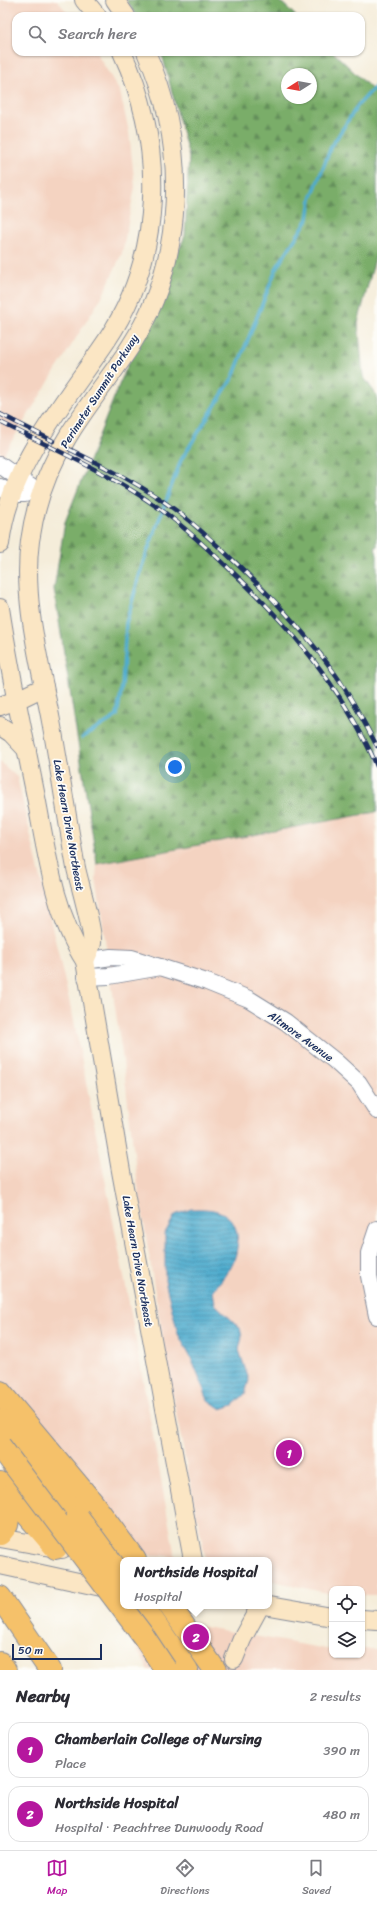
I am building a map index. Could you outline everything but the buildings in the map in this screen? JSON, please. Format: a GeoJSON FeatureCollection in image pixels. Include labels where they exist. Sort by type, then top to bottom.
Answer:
{"type":"FeatureCollection","features":[{"type":"Feature","properties":{"kind":"highway"},"geometry":{"type":"LineString","coordinates":[[0,1392],[92,1502],[133,1557]]}},
{"type":"Feature","properties":{"kind":"highway"},"geometry":{"type":"LineString","coordinates":[[0,1420],[78,1517],[120,1574]]}},
{"type":"Feature","properties":{"kind":"highway"},"geometry":{"type":"LineString","coordinates":[[0,1446],[120,1605]]}},
{"type":"Feature","properties":{"kind":"highway"},"geometry":{"type":"LineString","coordinates":[[0,1534],[7,1525],[6,1489]]}},
{"type":"Feature","properties":{"kind":"highway"},"geometry":{"type":"LineString","coordinates":[[6,1489],[56,1548]]}},
{"type":"Feature","properties":{"kind":"highway"},"geometry":{"type":"LineString","coordinates":[[0,1597],[50,1670]]}},
{"type":"Feature","properties":{"kind":"highway"},"geometry":{"type":"LineString","coordinates":[[123,1609],[166,1670]]}},
{"type":"Feature","properties":{"kind":"highway"},"geometry":{"type":"LineString","coordinates":[[145,1609],[187,1670]]}},
{"type":"Feature","properties":{"kind":"highway"},"geometry":{"type":"LineString","coordinates":[[172,1609],[215,1670]]}},
{"type":"Feature","properties":{"kind":"highway"},"geometry":{"type":"LineString","coordinates":[[0,1663],[5,1670]]}},
{"type":"Feature","properties":{"kind":"main road"},"geometry":{"type":"LineString","coordinates":[[84,0],[94,12]]}},
{"type":"Feature","properties":{"kind":"main road"},"geometry":{"type":"LineString","coordinates":[[114,0],[123,12]]}},
{"type":"Feature","properties":{"kind":"main road","name":"Perimeter Summit Parkway"},"geometry":{"type":"LineString","coordinates":[[0,544],[6,490],[18,477],[48,423],[108,339],[121,315],[142,265],[148,239],[153,192],[150,143],[139,94],[124,56]]}},
{"type":"Feature","properties":{"kind":"main road","name":"Perimeter Summit Parkway"},"geometry":{"type":"LineString","coordinates":[[44,687],[28,583],[30,542],[41,494],[66,438],[131,345],[138,332],[152,303],[167,255],[175,199],[173,148],[163,97],[148,56]]}},
{"type":"Feature","properties":{"kind":"main road"},"geometry":{"type":"LineString","coordinates":[[0,608],[10,691],[0,706]]}},
{"type":"Feature","properties":{"kind":"main road"},"geometry":{"type":"LineString","coordinates":[[10,691],[44,687]]}},
{"type":"Feature","properties":{"kind":"main road","name":"Lake Hearn Drive Northeast"},"geometry":{"type":"LineString","coordinates":[[44,687],[76,869],[93,942],[85,969]]}},
{"type":"Feature","properties":{"kind":"main road","name":"Lake Hearn Drive Northeast"},"geometry":{"type":"LineString","coordinates":[[10,691],[27,750],[58,899],[72,942],[85,969],[192,1557]]}},
{"type":"Feature","properties":{"kind":"main road"},"geometry":{"type":"LineString","coordinates":[[0,726],[11,733],[27,750]]}},
{"type":"Feature","properties":{"kind":"main road"},"geometry":{"type":"LineString","coordinates":[[0,1538],[120,1561]]}},
{"type":"Feature","properties":{"kind":"main road"},"geometry":{"type":"LineString","coordinates":[[0,1565],[120,1591]]}},
{"type":"Feature","properties":{"kind":"main road"},"geometry":{"type":"LineString","coordinates":[[272,1607],[329,1616]]}},
{"type":"Feature","properties":{"kind":"main road"},"geometry":{"type":"LineString","coordinates":[[234,1659],[242,1639],[258,1609]]}},
{"type":"Feature","properties":{"kind":"main road"},"geometry":{"type":"LineString","coordinates":[[365,1619],[377,1620]]}},
{"type":"Feature","properties":{"kind":"street"},"geometry":{"type":"LineString","coordinates":[[0,466],[41,494]]}},
{"type":"Feature","properties":{"kind":"street"},"geometry":{"type":"LineString","coordinates":[[6,490],[41,494]]}},
{"type":"Feature","properties":{"kind":"street","name":"Altmore Avenue"},"geometry":{"type":"LineString","coordinates":[[85,969],[109,976],[163,967],[207,982],[245,998],[286,1022],[335,1060],[359,1083],[377,1111]]}},
{"type":"Feature","properties":{"kind":"street"},"geometry":{"type":"LineString","coordinates":[[377,1229],[369,1253],[369,1276],[377,1316]]}},
{"type":"Feature","properties":{"kind":"shaded area"},"geometry":{"type":"Polygon","coordinates":[[[0,0],[57,0],[67,12],[12,12],[12,56],[98,56],[120,92],[129,132],[135,187],[122,253],[104,293],[0,460],[0,0]]]}},
{"type":"Feature","properties":{"kind":"shaded area"},"geometry":{"type":"Polygon","coordinates":[[[0,762],[17,777],[74,1021],[127,1292],[175,1557],[83,1548],[0,1430],[0,762]]]}},
{"type":"Feature","properties":{"kind":"shaded area"},"geometry":{"type":"Polygon","coordinates":[[[376,812],[377,1595],[365,1595],[365,1586],[329,1586],[329,1593],[272,1581],[272,1557],[205,1557],[170,1384],[138,1187],[123,1061],[96,878],[97,864],[376,812]]]}},
{"type":"Feature","properties":{"kind":"shaded area"},"geometry":{"type":"Polygon","coordinates":[[[111,1606],[120,1607],[120,1609],[143,1610],[199,1626],[329,1649],[329,1658],[365,1658],[365,1649],[377,1649],[377,1670],[149,1670],[111,1606]]]}},
{"type":"Feature","properties":{"kind":"green space"},"geometry":{"type":"Polygon","coordinates":[[[126,0],[279,0],[292,12],[134,12],[126,0]]]}},
{"type":"Feature","properties":{"kind":"green space"},"geometry":{"type":"Polygon","coordinates":[[[162,56],[337,56],[377,94],[377,251],[358,323],[363,376],[377,396],[377,546],[375,547],[377,556],[377,809],[376,812],[97,864],[54,589],[65,522],[119,385],[185,236],[189,157],[162,56]]]}},
{"type":"Feature","properties":{"kind":"water"},"geometry":{"type":"Polygon","coordinates":[[[191,1209],[210,1210],[223,1213],[232,1221],[237,1234],[237,1248],[233,1262],[213,1291],[215,1304],[240,1328],[242,1337],[239,1350],[249,1380],[245,1394],[233,1405],[221,1409],[208,1400],[191,1358],[178,1334],[165,1281],[165,1233],[175,1215],[191,1209]]]}},
{"type":"Feature","properties":{"kind":"waterway"},"geometry":{"type":"LineString","coordinates":[[82,738],[117,716],[122,686],[126,623],[142,566],[181,460],[233,377],[277,267],[308,219],[311,199],[331,147],[358,105],[377,85]]}},
{"type":"Feature","properties":{"kind":"railway"},"geometry":{"type":"LineString","coordinates":[[0,414],[53,441]]}},
{"type":"Feature","properties":{"kind":"railway"},"geometry":{"type":"LineString","coordinates":[[0,422],[73,458],[127,487],[164,512],[212,553],[268,607],[310,656],[347,708],[363,736],[377,766]]}},
{"type":"Feature","properties":{"kind":"railway"},"geometry":{"type":"LineString","coordinates":[[69,449],[123,477],[162,500],[198,528],[249,575],[287,614],[322,656],[345,689],[377,746]]}},
{"type":"Feature","properties":{"kind":"place","name":"Chamberlain College of Nursing"},"geometry":{"type":"Point","coordinates":[289,1453]}},
{"type":"Feature","properties":{"kind":"place","name":"Northside Hospital"},"geometry":{"type":"Point","coordinates":[196,1637]}}]}
